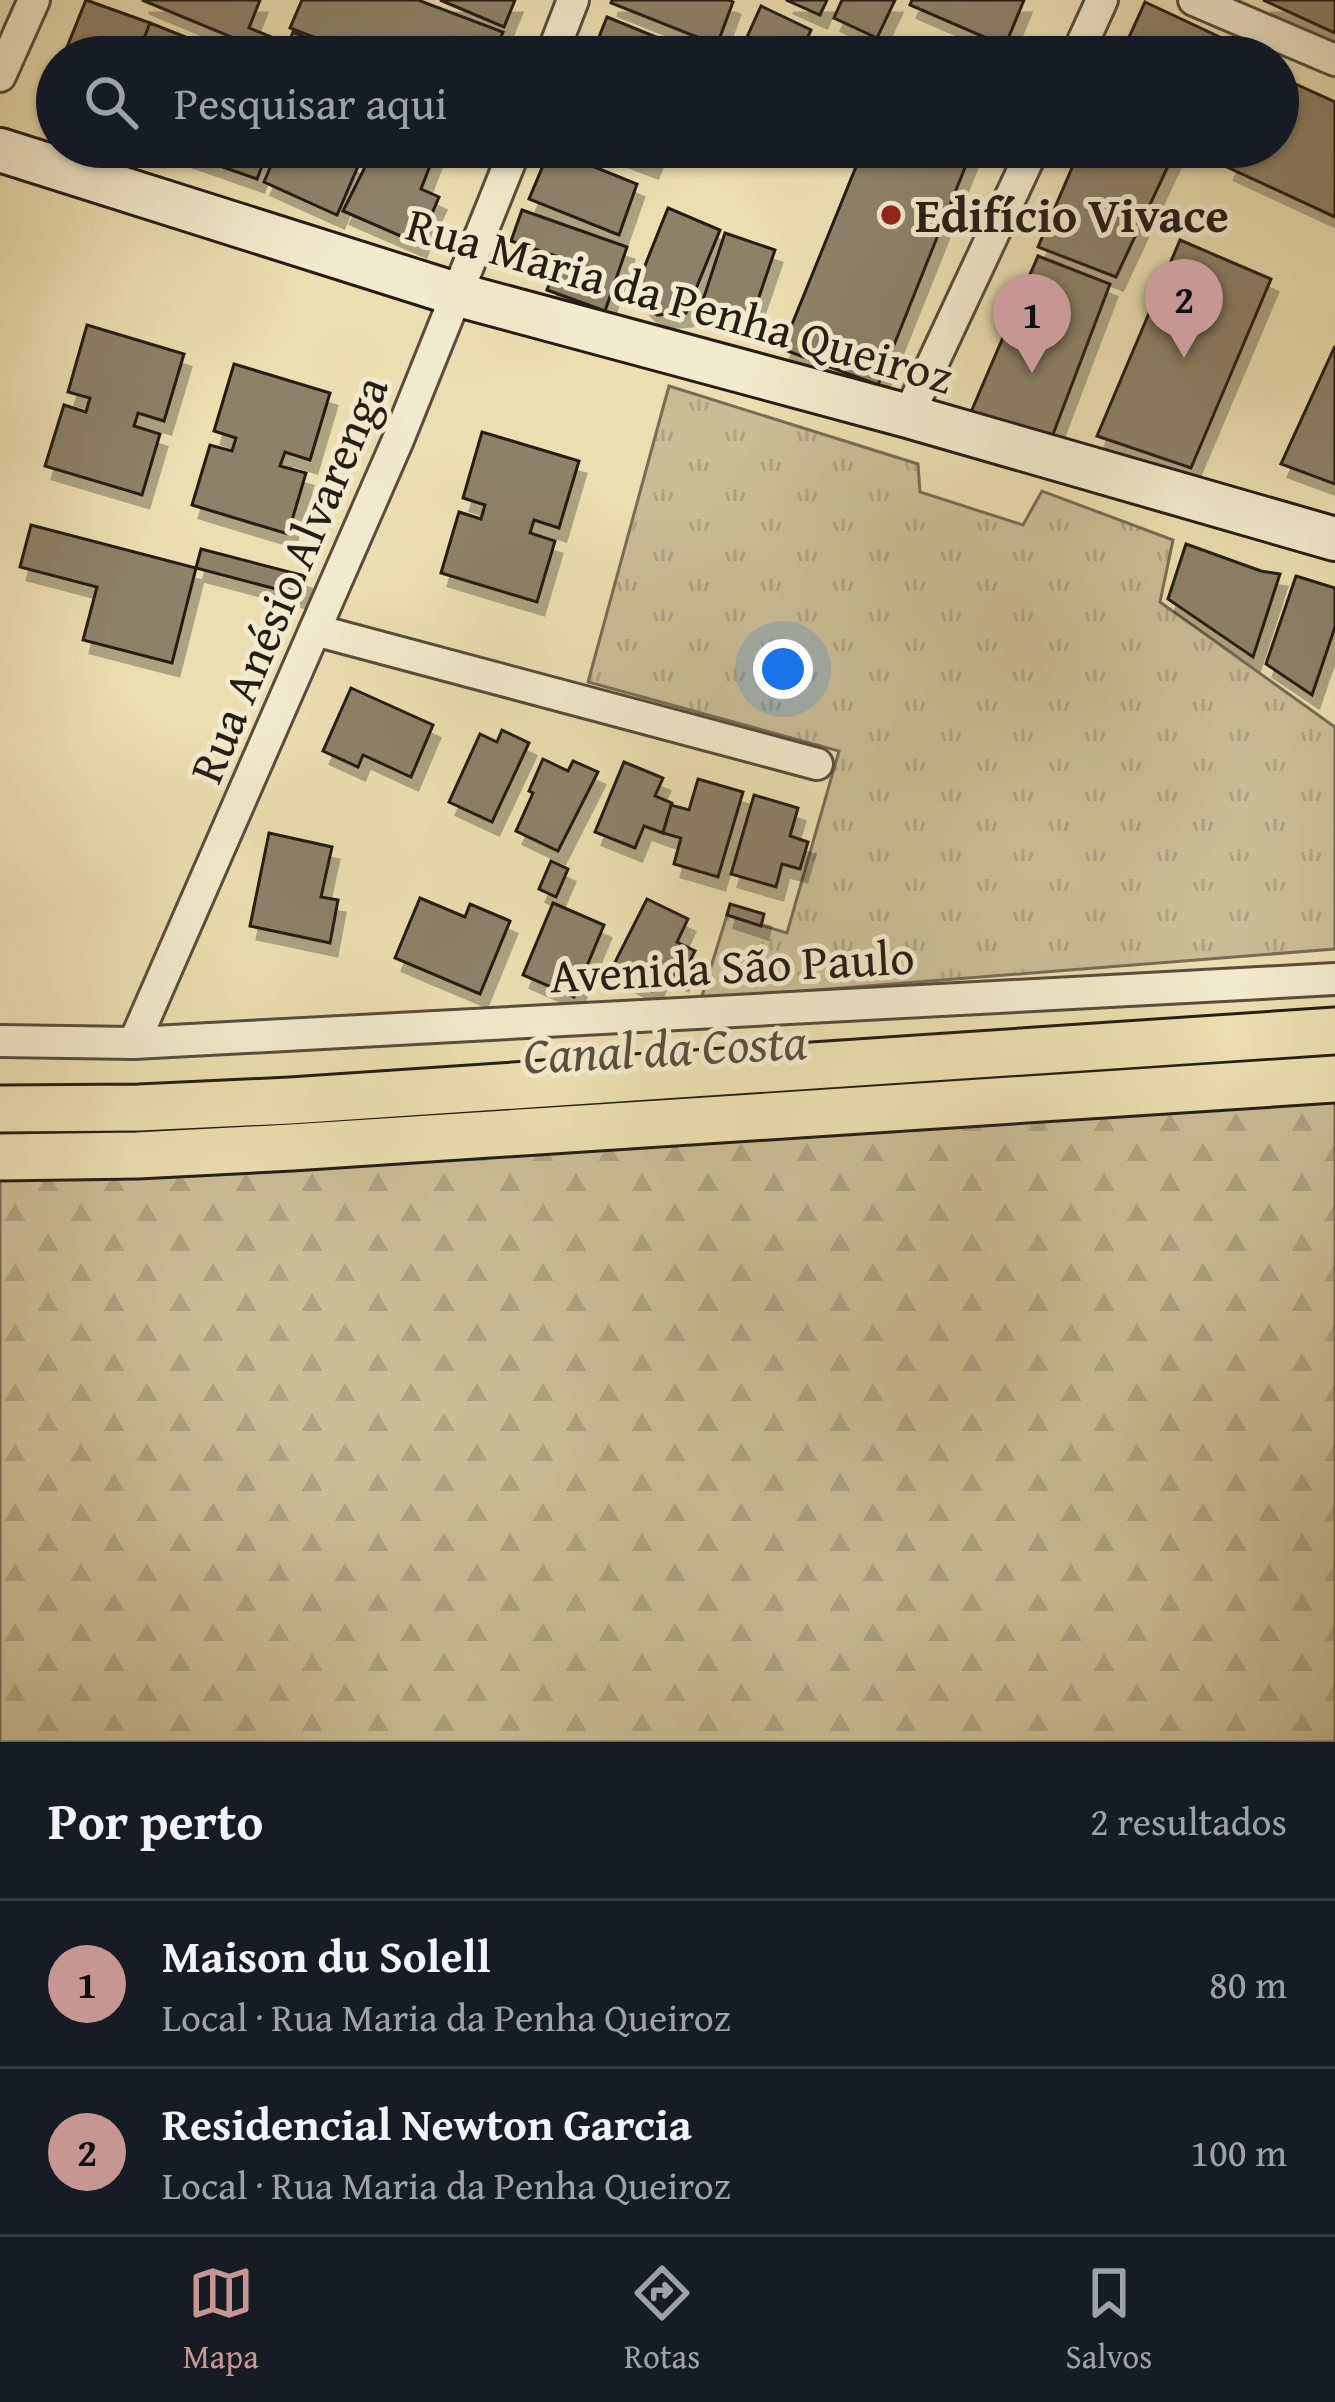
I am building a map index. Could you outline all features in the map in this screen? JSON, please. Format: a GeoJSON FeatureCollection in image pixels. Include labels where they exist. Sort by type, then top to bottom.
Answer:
{"type":"FeatureCollection","features":[{"type":"Feature","properties":{"kind":"main road"},"geometry":{"type":"LineString","coordinates":[[0,1109],[290,1101],[1335,1031]]}},
{"type":"Feature","properties":{"kind":"main road"},"geometry":{"type":"LineString","coordinates":[[0,1157],[292,1148],[1335,1079]]}},
{"type":"Feature","properties":{"kind":"street"},"geometry":{"type":"LineString","coordinates":[[0,76],[34,0]]}},
{"type":"Feature","properties":{"kind":"street"},"geometry":{"type":"LineString","coordinates":[[559,36],[573,0]]}},
{"type":"Feature","properties":{"kind":"street"},"geometry":{"type":"LineString","coordinates":[[1086,36],[1102,0]]}},
{"type":"Feature","properties":{"kind":"street"},"geometry":{"type":"LineString","coordinates":[[1194,0],[1277,36]]}},
{"type":"Feature","properties":{"kind":"street"},"geometry":{"type":"LineString","coordinates":[[1299,45],[1335,61]]}},
{"type":"Feature","properties":{"kind":"street","name":"Rua Maria da Penha Queiroz"},"geometry":{"type":"LineString","coordinates":[[0,150],[36,161]]}},
{"type":"Feature","properties":{"kind":"street","name":"Rua Maria da Penha Queiroz"},"geometry":{"type":"LineString","coordinates":[[57,168],[459,295],[908,416],[1335,539]]}},
{"type":"Feature","properties":{"kind":"street","name":"Rua Anésio Alvarenga"},"geometry":{"type":"LineString","coordinates":[[134,1042],[459,295],[508,168]]}},
{"type":"Feature","properties":{"kind":"street"},"geometry":{"type":"LineString","coordinates":[[908,416],[1024,168]]}},
{"type":"Feature","properties":{"kind":"street"},"geometry":{"type":"LineString","coordinates":[[315,630],[817,764]]}},
{"type":"Feature","properties":{"kind":"street","name":"Avenida São Paulo"},"geometry":{"type":"LineString","coordinates":[[0,1041],[134,1042],[1335,979]]}},
{"type":"Feature","properties":{"kind":"green space"},"geometry":{"type":"Polygon","coordinates":[[[669,386],[918,464],[920,492],[1023,525],[1042,491],[1173,540],[1160,602],[1335,727],[1335,949],[701,999],[727,915],[787,933],[839,751],[588,682],[669,386]]]}},
{"type":"Feature","properties":{"kind":"green space"},"geometry":{"type":"Polygon","coordinates":[[[1335,1096],[1335,1742],[0,1742],[0,1137],[1335,1096]]]}},
{"type":"Feature","properties":{"kind":"building"},"geometry":{"type":"Polygon","coordinates":[[[86,0],[150,23],[145,36],[71,36],[86,0]]]}},
{"type":"Feature","properties":{"kind":"building"},"geometry":{"type":"Polygon","coordinates":[[[142,0],[260,0],[249,28],[269,36],[229,36],[142,0]]]}},
{"type":"Feature","properties":{"kind":"building"},"geometry":{"type":"Polygon","coordinates":[[[302,0],[418,0],[503,32],[501,36],[311,36],[290,28],[302,0]]]}},
{"type":"Feature","properties":{"kind":"building"},"geometry":{"type":"Polygon","coordinates":[[[440,0],[515,0],[504,27],[440,0]]]}},
{"type":"Feature","properties":{"kind":"building"},"geometry":{"type":"Polygon","coordinates":[[[786,0],[827,0],[820,15],[786,0]]]}},
{"type":"Feature","properties":{"kind":"building"},"geometry":{"type":"Polygon","coordinates":[[[842,0],[895,0],[878,36],[834,18],[842,0]]]}},
{"type":"Feature","properties":{"kind":"building"},"geometry":{"type":"Polygon","coordinates":[[[912,0],[1024,0],[1009,36],[982,36],[910,5],[912,0]]]}},
{"type":"Feature","properties":{"kind":"building"},"geometry":{"type":"Polygon","coordinates":[[[1263,0],[1335,0],[1335,33],[1263,0]]]}},
{"type":"Feature","properties":{"kind":"building"},"geometry":{"type":"Polygon","coordinates":[[[733,2],[720,36],[694,36],[611,3],[733,2]]]}},
{"type":"Feature","properties":{"kind":"building"},"geometry":{"type":"Polygon","coordinates":[[[1145,2],[1217,36],[1130,36],[1145,2]]]}},
{"type":"Feature","properties":{"kind":"building"},"geometry":{"type":"Polygon","coordinates":[[[761,6],[811,30],[808,36],[747,36],[761,6]]]}},
{"type":"Feature","properties":{"kind":"building"},"geometry":{"type":"Polygon","coordinates":[[[607,17],[654,36],[599,36],[607,17]]]}},
{"type":"Feature","properties":{"kind":"building"},"geometry":{"type":"Polygon","coordinates":[[[150,23],[183,36],[145,36],[150,23]]]}},
{"type":"Feature","properties":{"kind":"building"},"geometry":{"type":"Polygon","coordinates":[[[1299,86],[1335,102],[1335,217],[1229,168],[1299,168],[1299,86]]]}},
{"type":"Feature","properties":{"kind":"building"},"geometry":{"type":"Polygon","coordinates":[[[226,168],[261,168],[257,179],[226,168]]]}},
{"type":"Feature","properties":{"kind":"building"},"geometry":{"type":"Polygon","coordinates":[[[270,168],[357,168],[337,215],[264,182],[270,168]]]}},
{"type":"Feature","properties":{"kind":"building"},"geometry":{"type":"Polygon","coordinates":[[[364,168],[429,168],[421,189],[439,197],[419,244],[343,211],[364,168]]]}},
{"type":"Feature","properties":{"kind":"building"},"geometry":{"type":"Polygon","coordinates":[[[542,168],[597,168],[637,184],[619,235],[529,199],[542,168]]]}},
{"type":"Feature","properties":{"kind":"building","name":"Edifício Vivace"},"geometry":{"type":"Polygon","coordinates":[[[855,168],[965,168],[878,385],[782,349],[855,168]]]}},
{"type":"Feature","properties":{"kind":"building"},"geometry":{"type":"Polygon","coordinates":[[[1072,168],[1167,168],[1116,277],[1038,247],[1072,168]]]}},
{"type":"Feature","properties":{"kind":"building"},"geometry":{"type":"Polygon","coordinates":[[[668,208],[720,230],[686,313],[657,315],[634,293],[668,208]]]}},
{"type":"Feature","properties":{"kind":"building"},"geometry":{"type":"Polygon","coordinates":[[[522,210],[627,247],[605,311],[547,290],[559,257],[511,241],[522,210]]]}},
{"type":"Feature","properties":{"kind":"building"},"geometry":{"type":"Polygon","coordinates":[[[725,233],[775,250],[750,323],[701,306],[725,233]]]}},
{"type":"Feature","properties":{"kind":"building"},"geometry":{"type":"Polygon","coordinates":[[[1180,240],[1271,279],[1191,468],[1097,436],[1180,240]]]}},
{"type":"Feature","properties":{"kind":"building"},"geometry":{"type":"Polygon","coordinates":[[[1038,256],[1110,284],[1052,437],[971,412],[1038,256]]]}},
{"type":"Feature","properties":{"kind":"building"},"geometry":{"type":"Polygon","coordinates":[[[87,325],[184,354],[164,421],[138,413],[134,426],[160,434],[142,495],[45,466],[64,405],[86,412],[90,398],[68,392],[87,325]]]}},
{"type":"Feature","properties":{"kind":"building"},"geometry":{"type":"Polygon","coordinates":[[[1335,346],[1335,484],[1281,464],[1335,346]]]}},
{"type":"Feature","properties":{"kind":"building"},"geometry":{"type":"Polygon","coordinates":[[[234,364],[330,393],[310,460],[285,452],[280,466],[306,473],[288,534],[192,505],[210,445],[232,451],[236,438],[214,431],[234,364]]]}},
{"type":"Feature","properties":{"kind":"building"},"geometry":{"type":"Polygon","coordinates":[[[482,432],[579,461],[559,528],[534,520],[530,533],[555,541],[537,602],[441,573],[459,512],[481,519],[485,505],[463,498],[482,432]]]}},
{"type":"Feature","properties":{"kind":"building"},"geometry":{"type":"Polygon","coordinates":[[[31,525],[196,568],[172,663],[83,640],[97,587],[20,567],[31,525]]]}},
{"type":"Feature","properties":{"kind":"building"},"geometry":{"type":"Polygon","coordinates":[[[1186,544],[1280,574],[1253,657],[1168,599],[1186,544]]]}},
{"type":"Feature","properties":{"kind":"building"},"geometry":{"type":"Polygon","coordinates":[[[201,549],[305,576],[299,595],[196,568],[201,549]]]}},
{"type":"Feature","properties":{"kind":"building"},"geometry":{"type":"Polygon","coordinates":[[[1296,576],[1335,588],[1335,627],[1312,695],[1266,664],[1296,576]]]}},
{"type":"Feature","properties":{"kind":"building"},"geometry":{"type":"Polygon","coordinates":[[[351,688],[433,725],[411,777],[363,755],[358,767],[323,751],[351,688]]]}},
{"type":"Feature","properties":{"kind":"building"},"geometry":{"type":"Polygon","coordinates":[[[502,730],[529,743],[492,822],[449,802],[480,734],[497,742],[502,730]]]}},
{"type":"Feature","properties":{"kind":"building"},"geometry":{"type":"Polygon","coordinates":[[[543,759],[568,771],[573,761],[598,772],[558,851],[516,831],[543,759]]]}},
{"type":"Feature","properties":{"kind":"building"},"geometry":{"type":"Polygon","coordinates":[[[624,762],[663,778],[655,796],[672,803],[663,833],[644,826],[635,848],[595,832],[624,762]]]}},
{"type":"Feature","properties":{"kind":"building"},"geometry":{"type":"Polygon","coordinates":[[[698,779],[743,792],[718,877],[674,864],[681,838],[663,833],[671,805],[689,810],[698,779]]]}},
{"type":"Feature","properties":{"kind":"building"},"geometry":{"type":"Polygon","coordinates":[[[754,795],[798,808],[790,836],[808,842],[800,869],[782,864],[776,887],[731,874],[754,795]]]}},
{"type":"Feature","properties":{"kind":"building"},"geometry":{"type":"Polygon","coordinates":[[[269,833],[332,847],[321,897],[338,900],[330,943],[250,926],[269,833]]]}},
{"type":"Feature","properties":{"kind":"building"},"geometry":{"type":"Polygon","coordinates":[[[551,861],[568,869],[556,897],[539,889],[551,861]]]}},
{"type":"Feature","properties":{"kind":"building"},"geometry":{"type":"Polygon","coordinates":[[[420,898],[465,917],[470,904],[510,921],[480,994],[395,958],[420,898]]]}},
{"type":"Feature","properties":{"kind":"building"},"geometry":{"type":"Polygon","coordinates":[[[647,899],[688,919],[677,942],[695,951],[681,978],[663,969],[652,991],[611,970],[647,899]]]}},
{"type":"Feature","properties":{"kind":"building"},"geometry":{"type":"Polygon","coordinates":[[[553,903],[604,925],[574,997],[523,975],[553,903]]]}},
{"type":"Feature","properties":{"kind":"building"},"geometry":{"type":"Polygon","coordinates":[[[730,904],[764,914],[761,926],[727,915],[730,904]]]}},
{"type":"Feature","properties":{"kind":"waterway","name":"Canal da Costa"},"geometry":{"type":"LineString","coordinates":[[279,1123],[433,1116]]}},
{"type":"Feature","properties":{"kind":"waterway","name":"Canal da Costa"},"geometry":{"type":"LineString","coordinates":[[27,1136],[176,1128]]}},
{"type":"Feature","properties":{"kind":"place","name":"Edifício Vivace"},"geometry":{"type":"Point","coordinates":[891,215]}},
{"type":"Feature","properties":{"kind":"place","name":"Residencial Newton Garcia"},"geometry":{"type":"Point","coordinates":[1184,358]}},
{"type":"Feature","properties":{"kind":"place","name":"Maison du Solell"},"geometry":{"type":"Point","coordinates":[1032,373]}}]}
